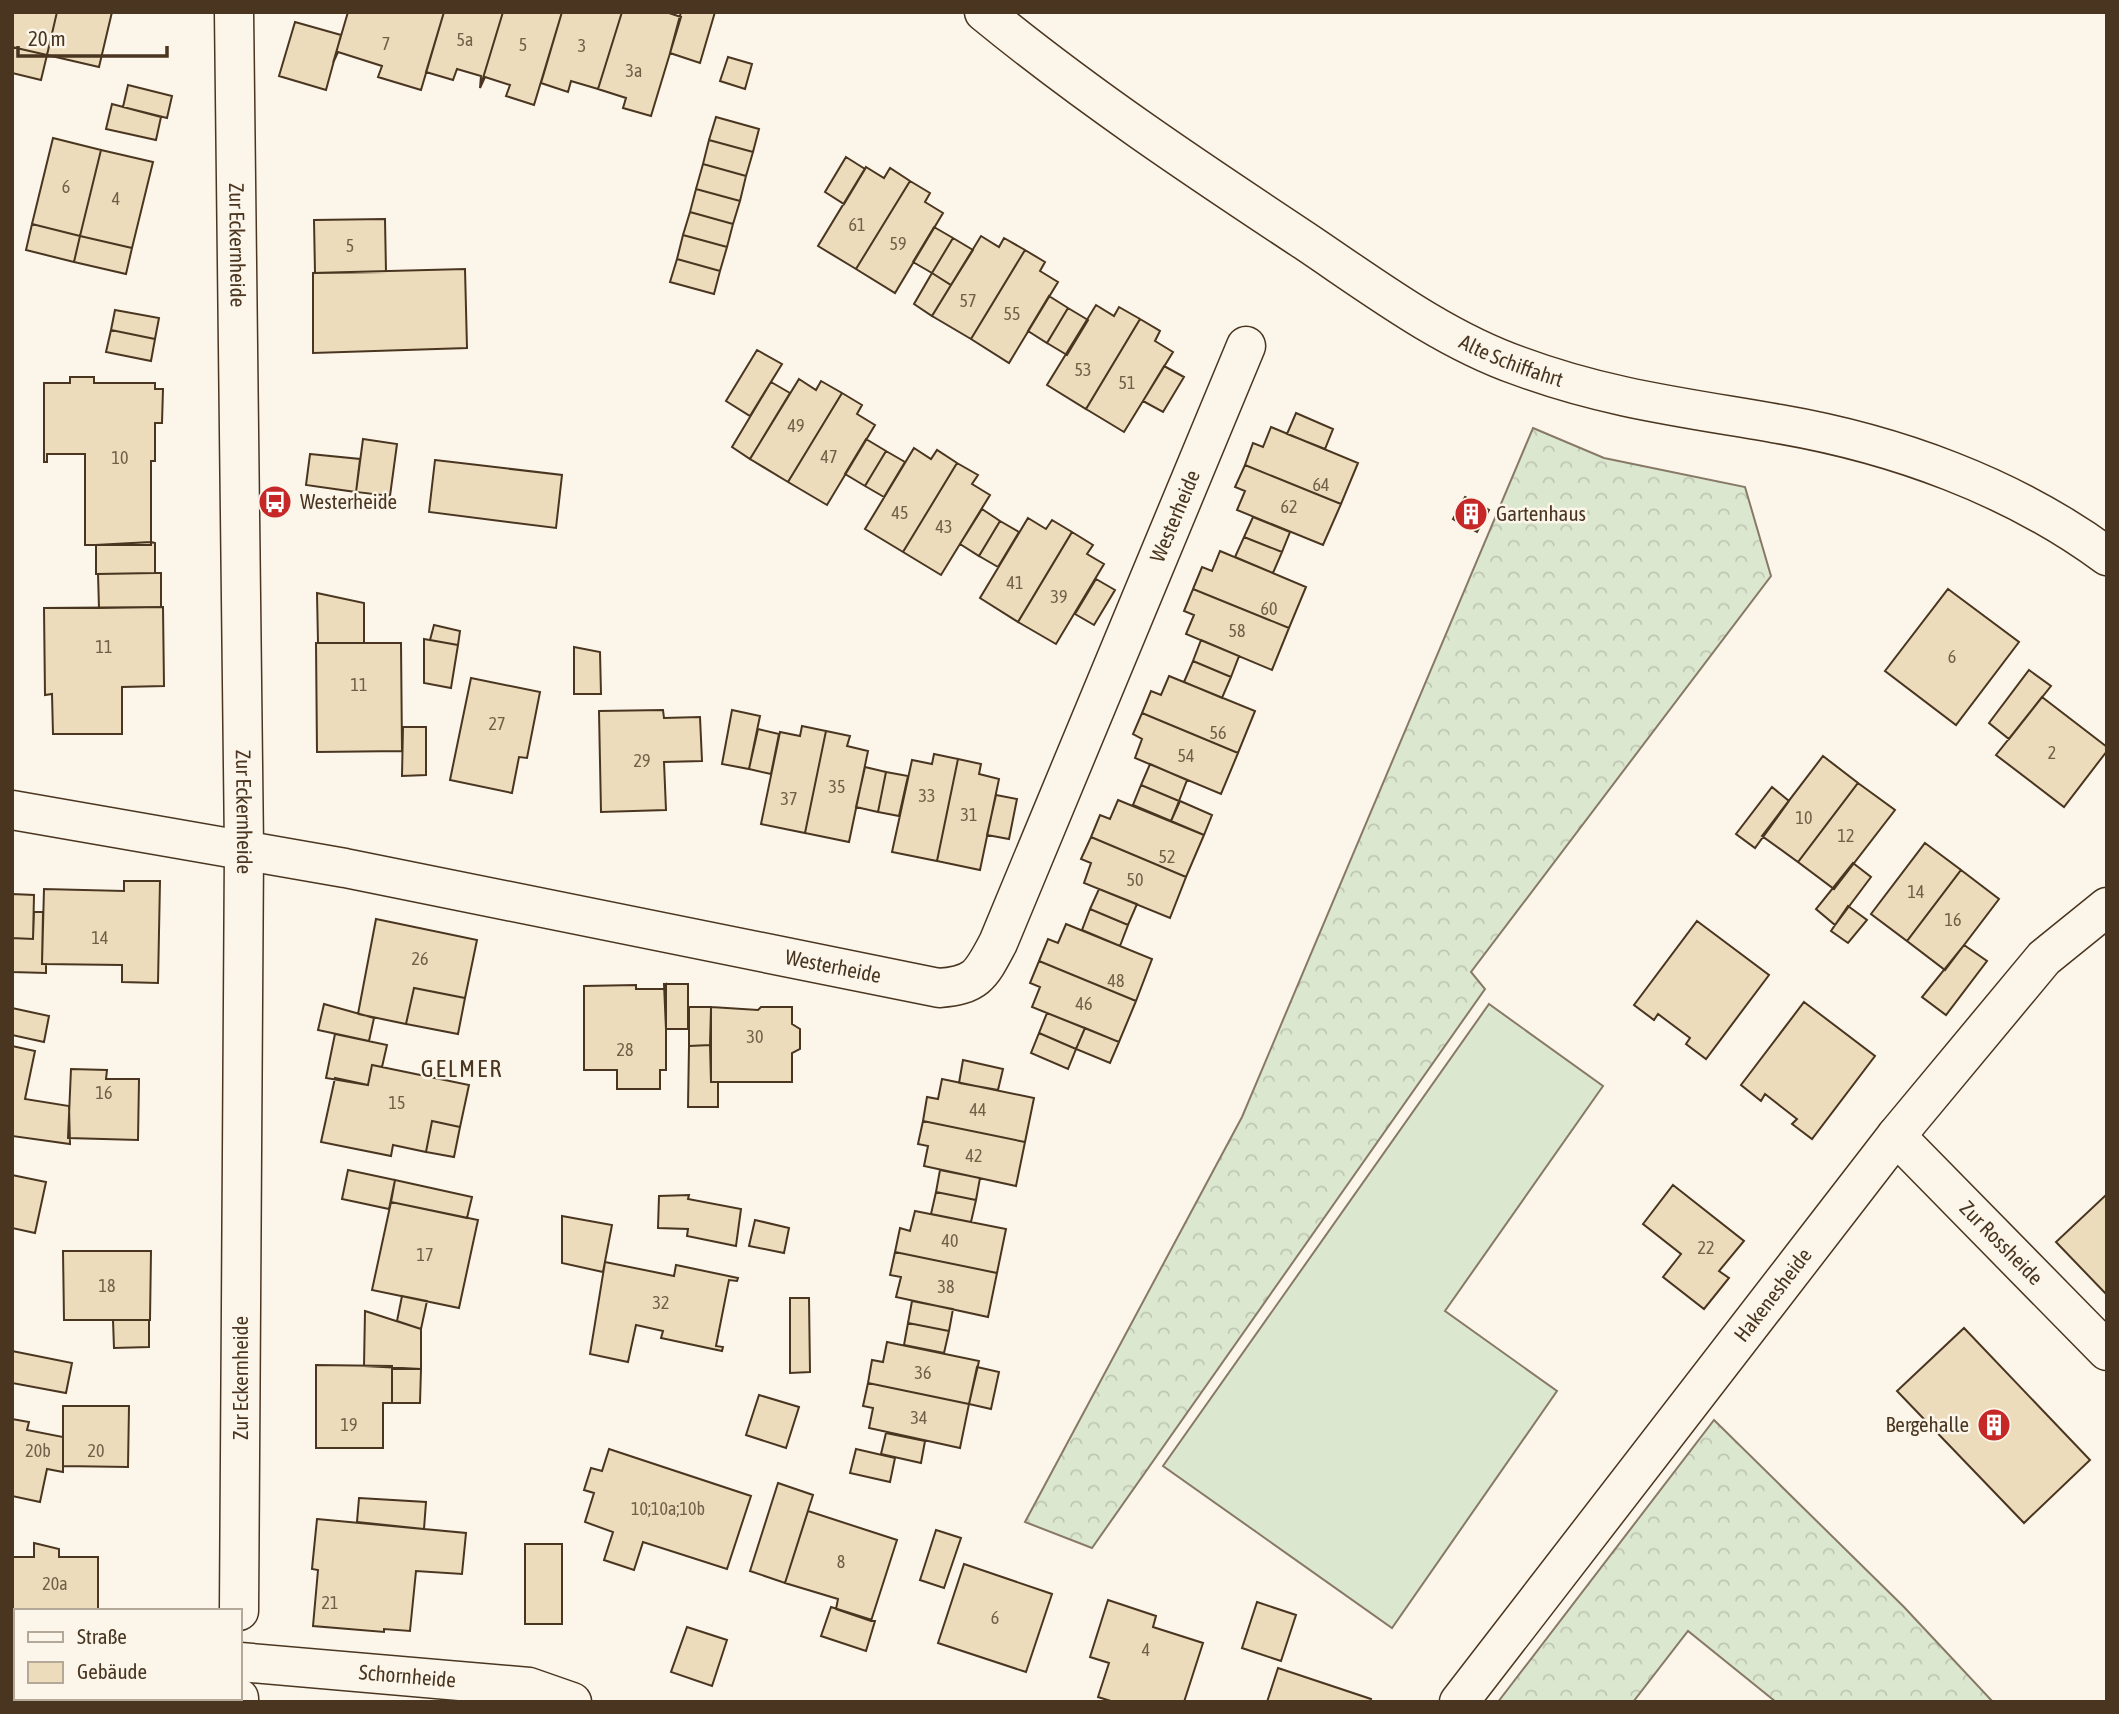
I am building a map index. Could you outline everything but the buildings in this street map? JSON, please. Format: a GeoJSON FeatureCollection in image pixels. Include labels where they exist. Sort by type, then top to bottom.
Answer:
{"type":"FeatureCollection","features":[{"type":"Feature","properties":{"kind":"street","name":"Zur Eckernheide"},"geometry":{"type":"LineString","coordinates":[[234,12],[244,849],[239,1609]]}},
{"type":"Feature","properties":{"kind":"street","name":"Alte Schiffahrt"},"geometry":{"type":"LineString","coordinates":[[984,12],[1270,218],[1390,298],[1506,360],[1614,396],[1780,424],[1882,447],[1987,485],[2076,533],[2107,556]]}},
{"type":"Feature","properties":{"kind":"street","name":"Westerheide"},"geometry":{"type":"LineString","coordinates":[[12,810],[244,849],[939,988],[965,986],[982,973],[998,943],[1246,346]]}},
{"type":"Feature","properties":{"kind":"street","name":"Hakenesheide"},"geometry":{"type":"LineString","coordinates":[[1459,1702],[1896,1136],[2044,958],[2107,907]]}},
{"type":"Feature","properties":{"kind":"street","name":"Zur Rossheide"},"geometry":{"type":"LineString","coordinates":[[1896,1136],[2107,1351]]}},
{"type":"Feature","properties":{"kind":"street","name":"Schornheide"},"geometry":{"type":"LineString","coordinates":[[242,1662],[529,1687],[572,1702]]}},
{"type":"Feature","properties":{"kind":"green space"},"geometry":{"type":"Polygon","coordinates":[[[1533,428],[1604,458],[1745,487],[1771,576],[1471,972],[1485,989],[1092,1548],[1025,1522],[1242,1117],[1533,428]]]}},
{"type":"Feature","properties":{"kind":"green space"},"geometry":{"type":"Polygon","coordinates":[[[1489,1004],[1603,1086],[1445,1311],[1557,1391],[1392,1628],[1163,1466],[1489,1004]]]}},
{"type":"Feature","properties":{"kind":"green space"},"geometry":{"type":"Polygon","coordinates":[[[1714,1420],[1904,1607],[1993,1702],[1776,1702],[1688,1631],[1633,1702],[1498,1702],[1714,1420]]]}},
{"type":"Feature","properties":{"kind":"place","name":"Westerheide"},"geometry":{"type":"Point","coordinates":[275,502]}},
{"type":"Feature","properties":{"kind":"place","name":"Gartenhaus"},"geometry":{"type":"Point","coordinates":[1471,514]}},
{"type":"Feature","properties":{"kind":"place","name":"Bergehalle"},"geometry":{"type":"Point","coordinates":[1994,1425]}},
{"type":"Feature","properties":{"kind":"district","name":"GELMER"},"geometry":{"type":"Point","coordinates":[462,1069]}}]}
